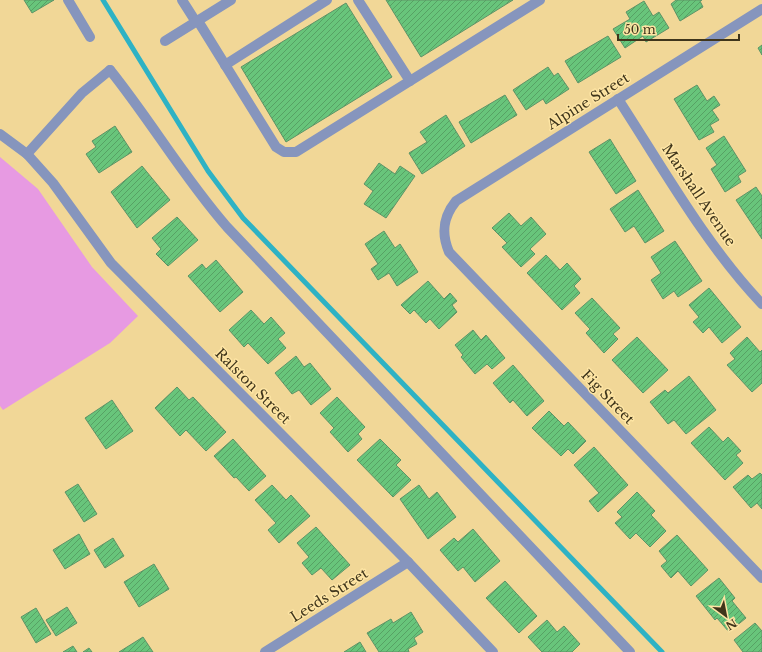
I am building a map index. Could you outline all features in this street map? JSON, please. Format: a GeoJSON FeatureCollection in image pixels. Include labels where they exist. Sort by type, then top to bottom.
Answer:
{"type":"FeatureCollection","features":[{"type":"Feature","properties":{"kind":"street"},"geometry":{"type":"LineString","coordinates":[[68,0],[90,38]]}},
{"type":"Feature","properties":{"kind":"street"},"geometry":{"type":"LineString","coordinates":[[182,0],[225,65],[276,147],[284,152],[296,152],[540,0]]}},
{"type":"Feature","properties":{"kind":"street"},"geometry":{"type":"LineString","coordinates":[[165,41],[231,0]]}},
{"type":"Feature","properties":{"kind":"street"},"geometry":{"type":"LineString","coordinates":[[225,65],[327,0]]}},
{"type":"Feature","properties":{"kind":"street"},"geometry":{"type":"LineString","coordinates":[[358,0],[410,81]]}},
{"type":"Feature","properties":{"kind":"street","name":"Alpine Street"},"geometry":{"type":"LineString","coordinates":[[443,230],[448,211],[456,201],[762,9]]}},
{"type":"Feature","properties":{"kind":"street"},"geometry":{"type":"LineString","coordinates":[[27,154],[82,93],[110,70],[136,102],[203,199],[227,227],[630,652]]}},
{"type":"Feature","properties":{"kind":"street","name":"Marshall Avenue"},"geometry":{"type":"LineString","coordinates":[[618,99],[709,238],[749,291],[762,304]]}},
{"type":"Feature","properties":{"kind":"street","name":"Ralston Street"},"geometry":{"type":"LineString","coordinates":[[0,134],[27,154],[71,206],[111,262],[408,562],[493,652]]}},
{"type":"Feature","properties":{"kind":"street","name":"Fig Street"},"geometry":{"type":"LineString","coordinates":[[443,230],[444,241],[449,252],[762,578]]}},
{"type":"Feature","properties":{"kind":"street","name":"Leeds Street"},"geometry":{"type":"LineString","coordinates":[[265,652],[408,562]]}},
{"type":"Feature","properties":{"kind":"shaded area"},"geometry":{"type":"Polygon","coordinates":[[[0,157],[38,189],[92,267],[138,316],[110,343],[3,410],[0,406],[0,157]]]}},
{"type":"Feature","properties":{"kind":"building"},"geometry":{"type":"Polygon","coordinates":[[[24,0],[54,0],[32,13],[24,0]]]}},
{"type":"Feature","properties":{"kind":"building"},"geometry":{"type":"Polygon","coordinates":[[[386,0],[513,0],[421,57],[386,0]]]}},
{"type":"Feature","properties":{"kind":"building"},"geometry":{"type":"Polygon","coordinates":[[[676,0],[702,0],[700,1],[703,7],[680,21],[671,4],[676,0]]]}},
{"type":"Feature","properties":{"kind":"building"},"geometry":{"type":"Polygon","coordinates":[[[644,1],[653,16],[659,12],[669,28],[646,42],[643,36],[625,48],[613,29],[630,19],[626,12],[644,1]]]}},
{"type":"Feature","properties":{"kind":"building"},"geometry":{"type":"Polygon","coordinates":[[[346,3],[392,77],[286,142],[241,67],[346,3]]]}},
{"type":"Feature","properties":{"kind":"building"},"geometry":{"type":"Polygon","coordinates":[[[608,36],[621,57],[578,83],[565,61],[608,36]]]}},
{"type":"Feature","properties":{"kind":"building"},"geometry":{"type":"Polygon","coordinates":[[[762,45],[762,55],[758,48],[762,45]]]}},
{"type":"Feature","properties":{"kind":"building"},"geometry":{"type":"Polygon","coordinates":[[[548,67],[554,76],[558,73],[569,89],[546,104],[543,99],[526,110],[513,90],[548,67]]]}},
{"type":"Feature","properties":{"kind":"building"},"geometry":{"type":"Polygon","coordinates":[[[697,85],[707,101],[714,96],[720,105],[712,110],[719,120],[710,125],[714,132],[699,140],[674,99],[697,85]]]}},
{"type":"Feature","properties":{"kind":"building"},"geometry":{"type":"Polygon","coordinates":[[[505,95],[517,115],[471,143],[459,122],[505,95]]]}},
{"type":"Feature","properties":{"kind":"building"},"geometry":{"type":"Polygon","coordinates":[[[446,115],[465,146],[422,174],[409,153],[427,142],[420,132],[446,115]]]}},
{"type":"Feature","properties":{"kind":"building"},"geometry":{"type":"Polygon","coordinates":[[[115,126],[132,152],[99,173],[86,154],[96,147],[92,141],[115,126]]]}},
{"type":"Feature","properties":{"kind":"building"},"geometry":{"type":"Polygon","coordinates":[[[724,136],[746,171],[738,176],[741,182],[725,192],[711,169],[717,165],[706,148],[724,136]]]}},
{"type":"Feature","properties":{"kind":"building"},"geometry":{"type":"Polygon","coordinates":[[[610,139],[636,181],[616,194],[589,152],[610,139]]]}},
{"type":"Feature","properties":{"kind":"building"},"geometry":{"type":"Polygon","coordinates":[[[379,163],[395,174],[400,166],[415,176],[386,218],[364,204],[373,191],[364,184],[379,163]]]}},
{"type":"Feature","properties":{"kind":"building"},"geometry":{"type":"Polygon","coordinates":[[[142,166],[170,200],[137,228],[111,192],[142,166]]]}},
{"type":"Feature","properties":{"kind":"building"},"geometry":{"type":"Polygon","coordinates":[[[756,187],[762,196],[762,239],[736,200],[756,187]]]}},
{"type":"Feature","properties":{"kind":"building"},"geometry":{"type":"Polygon","coordinates":[[[638,190],[664,231],[645,243],[634,226],[625,232],[610,209],[638,190]]]}},
{"type":"Feature","properties":{"kind":"building"},"geometry":{"type":"Polygon","coordinates":[[[509,213],[521,226],[531,217],[546,234],[530,249],[535,254],[521,267],[502,247],[507,243],[492,228],[509,213]]]}},
{"type":"Feature","properties":{"kind":"building"},"geometry":{"type":"Polygon","coordinates":[[[177,217],[198,240],[168,266],[156,254],[161,249],[152,238],[177,217]]]}},
{"type":"Feature","properties":{"kind":"building"},"geometry":{"type":"Polygon","coordinates":[[[384,231],[395,248],[400,244],[418,272],[397,286],[389,273],[378,280],[371,269],[378,264],[365,244],[384,231]]]}},
{"type":"Feature","properties":{"kind":"building"},"geometry":{"type":"Polygon","coordinates":[[[675,241],[702,281],[678,297],[674,291],[663,299],[651,280],[661,273],[651,257],[675,241]]]}},
{"type":"Feature","properties":{"kind":"building"},"geometry":{"type":"Polygon","coordinates":[[[546,255],[560,270],[567,263],[581,279],[574,286],[580,293],[562,310],[527,273],[546,255]]]}},
{"type":"Feature","properties":{"kind":"building"},"geometry":{"type":"Polygon","coordinates":[[[216,260],[243,292],[220,312],[188,276],[202,264],[206,269],[216,260]]]}},
{"type":"Feature","properties":{"kind":"building"},"geometry":{"type":"Polygon","coordinates":[[[428,281],[444,299],[450,293],[457,301],[452,305],[457,312],[439,329],[430,319],[426,323],[414,310],[410,314],[401,305],[428,281]]]}},
{"type":"Feature","properties":{"kind":"building"},"geometry":{"type":"Polygon","coordinates":[[[709,288],[741,327],[722,343],[709,327],[703,333],[693,322],[699,317],[689,305],[709,288]]]}},
{"type":"Feature","properties":{"kind":"building"},"geometry":{"type":"Polygon","coordinates":[[[592,298],[620,328],[613,334],[618,339],[604,353],[586,333],[590,329],[575,313],[592,298]]]}},
{"type":"Feature","properties":{"kind":"building"},"geometry":{"type":"Polygon","coordinates":[[[251,310],[264,324],[271,317],[285,333],[278,339],[286,348],[268,364],[248,343],[244,347],[229,330],[251,310]]]}},
{"type":"Feature","properties":{"kind":"building"},"geometry":{"type":"Polygon","coordinates":[[[473,330],[481,340],[486,335],[505,358],[492,369],[487,364],[475,374],[461,357],[463,355],[455,345],[473,330]]]}},
{"type":"Feature","properties":{"kind":"building"},"geometry":{"type":"Polygon","coordinates":[[[637,337],[668,370],[643,393],[612,360],[637,337]]]}},
{"type":"Feature","properties":{"kind":"building"},"geometry":{"type":"Polygon","coordinates":[[[747,337],[760,352],[762,350],[762,383],[752,392],[727,365],[735,359],[730,353],[747,337]]]}},
{"type":"Feature","properties":{"kind":"building"},"geometry":{"type":"Polygon","coordinates":[[[296,356],[304,367],[310,363],[331,389],[311,405],[299,390],[292,394],[275,373],[296,356]]]}},
{"type":"Feature","properties":{"kind":"building"},"geometry":{"type":"Polygon","coordinates":[[[513,365],[544,401],[527,416],[513,400],[510,403],[493,383],[513,365]]]}},
{"type":"Feature","properties":{"kind":"building"},"geometry":{"type":"Polygon","coordinates":[[[689,376],[716,410],[686,434],[674,420],[668,424],[650,402],[665,390],[668,393],[689,376]]]}},
{"type":"Feature","properties":{"kind":"building"},"geometry":{"type":"Polygon","coordinates":[[[177,387],[189,400],[193,397],[226,432],[206,451],[186,430],[180,436],[155,408],[177,387]]]}},
{"type":"Feature","properties":{"kind":"building"},"geometry":{"type":"Polygon","coordinates":[[[337,397],[365,427],[358,434],[362,439],[348,452],[330,432],[334,428],[320,413],[337,397]]]}},
{"type":"Feature","properties":{"kind":"building"},"geometry":{"type":"Polygon","coordinates":[[[112,400],[133,431],[106,449],[85,418],[112,400]]]}},
{"type":"Feature","properties":{"kind":"building"},"geometry":{"type":"Polygon","coordinates":[[[549,411],[564,426],[568,422],[586,441],[573,454],[568,449],[561,456],[532,428],[549,411]]]}},
{"type":"Feature","properties":{"kind":"building"},"geometry":{"type":"Polygon","coordinates":[[[709,427],[723,442],[728,437],[741,451],[736,455],[743,463],[725,480],[691,443],[709,427]]]}},
{"type":"Feature","properties":{"kind":"building"},"geometry":{"type":"Polygon","coordinates":[[[233,439],[266,476],[249,491],[236,477],[234,478],[214,456],[233,439]]]}},
{"type":"Feature","properties":{"kind":"building"},"geometry":{"type":"Polygon","coordinates":[[[380,439],[401,460],[396,465],[411,480],[393,497],[357,460],[380,439]]]}},
{"type":"Feature","properties":{"kind":"building"},"geometry":{"type":"Polygon","coordinates":[[[594,447],[628,485],[598,512],[589,501],[599,493],[574,465],[594,447]]]}},
{"type":"Feature","properties":{"kind":"building"},"geometry":{"type":"Polygon","coordinates":[[[760,473],[762,475],[762,509],[757,503],[751,508],[733,487],[748,475],[752,479],[760,473]]]}},
{"type":"Feature","properties":{"kind":"building"},"geometry":{"type":"Polygon","coordinates":[[[78,484],[97,514],[84,522],[65,492],[78,484]]]}},
{"type":"Feature","properties":{"kind":"building"},"geometry":{"type":"Polygon","coordinates":[[[272,485],[286,500],[291,495],[310,516],[279,543],[268,530],[276,523],[255,500],[272,485]]]}},
{"type":"Feature","properties":{"kind":"building"},"geometry":{"type":"Polygon","coordinates":[[[419,485],[429,499],[437,492],[456,517],[428,539],[400,499],[419,485]]]}},
{"type":"Feature","properties":{"kind":"building"},"geometry":{"type":"Polygon","coordinates":[[[637,492],[655,511],[651,515],[666,531],[650,547],[636,533],[630,539],[615,523],[622,517],[617,512],[637,492]]]}},
{"type":"Feature","properties":{"kind":"building"},"geometry":{"type":"Polygon","coordinates":[[[316,527],[350,565],[332,580],[321,568],[312,575],[302,563],[309,557],[297,543],[316,527]]]}},
{"type":"Feature","properties":{"kind":"building"},"geometry":{"type":"Polygon","coordinates":[[[473,529],[500,561],[475,582],[463,567],[458,571],[440,550],[454,538],[458,542],[473,529]]]}},
{"type":"Feature","properties":{"kind":"building"},"geometry":{"type":"Polygon","coordinates":[[[79,534],[90,554],[65,569],[53,550],[79,534]]]}},
{"type":"Feature","properties":{"kind":"building"},"geometry":{"type":"Polygon","coordinates":[[[677,535],[708,570],[691,586],[678,571],[671,578],[661,566],[667,561],[659,551],[677,535]]]}},
{"type":"Feature","properties":{"kind":"building"},"geometry":{"type":"Polygon","coordinates":[[[113,538],[124,556],[105,568],[94,550],[113,538]]]}},
{"type":"Feature","properties":{"kind":"building"},"geometry":{"type":"Polygon","coordinates":[[[154,564],[169,589],[139,607],[124,582],[154,564]]]}},
{"type":"Feature","properties":{"kind":"building"},"geometry":{"type":"Polygon","coordinates":[[[719,578],[735,598],[732,601],[746,618],[729,632],[717,618],[715,620],[696,596],[719,578]]]}},
{"type":"Feature","properties":{"kind":"building"},"geometry":{"type":"Polygon","coordinates":[[[505,581],[537,616],[519,633],[486,598],[505,581]]]}},
{"type":"Feature","properties":{"kind":"building"},"geometry":{"type":"Polygon","coordinates":[[[67,607],[77,623],[56,636],[46,620],[67,607]]]}},
{"type":"Feature","properties":{"kind":"building"},"geometry":{"type":"Polygon","coordinates":[[[36,608],[51,634],[36,643],[21,617],[36,608]]]}},
{"type":"Feature","properties":{"kind":"building"},"geometry":{"type":"Polygon","coordinates":[[[411,612],[423,632],[414,638],[417,644],[408,649],[409,652],[379,652],[367,633],[391,619],[393,623],[411,612]]]}},
{"type":"Feature","properties":{"kind":"building"},"geometry":{"type":"Polygon","coordinates":[[[547,620],[557,632],[564,626],[580,644],[572,652],[542,652],[528,637],[547,620]]]}},
{"type":"Feature","properties":{"kind":"building"},"geometry":{"type":"Polygon","coordinates":[[[755,623],[762,631],[762,652],[743,652],[734,640],[755,623]]]}},
{"type":"Feature","properties":{"kind":"building"},"geometry":{"type":"Polygon","coordinates":[[[143,637],[153,652],[119,652],[143,637]]]}},
{"type":"Feature","properties":{"kind":"building"},"geometry":{"type":"Polygon","coordinates":[[[360,642],[366,652],[344,652],[360,642]]]}},
{"type":"Feature","properties":{"kind":"building"},"geometry":{"type":"Polygon","coordinates":[[[73,646],[77,652],[63,652],[73,646]]]}},
{"type":"Feature","properties":{"kind":"building"},"geometry":{"type":"Polygon","coordinates":[[[89,648],[92,652],[83,652],[89,648]]]}},
{"type":"Feature","properties":{"kind":"waterway"},"geometry":{"type":"LineString","coordinates":[[103,0],[208,171],[243,218],[662,652]]}}]}
